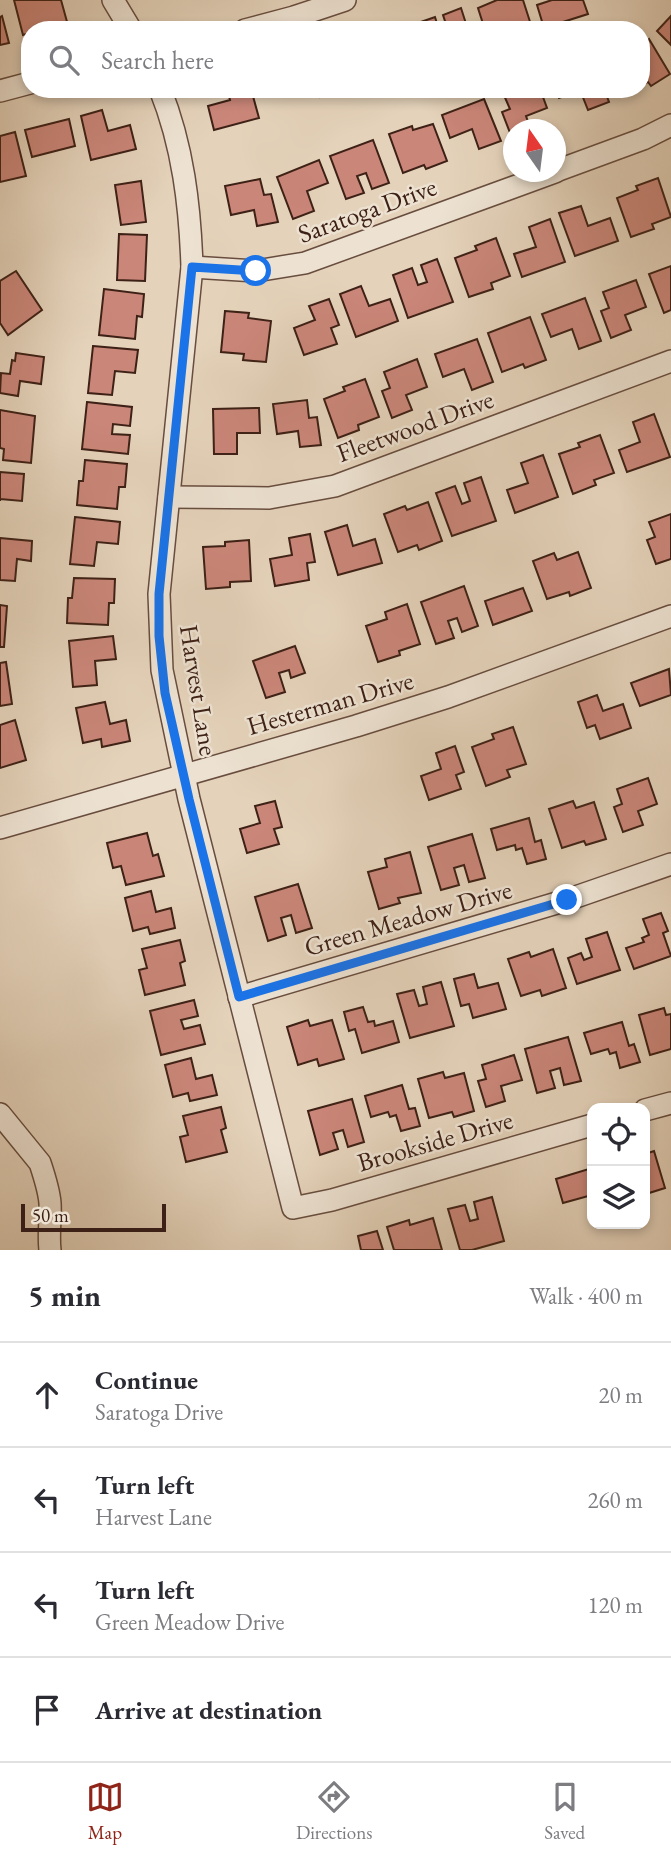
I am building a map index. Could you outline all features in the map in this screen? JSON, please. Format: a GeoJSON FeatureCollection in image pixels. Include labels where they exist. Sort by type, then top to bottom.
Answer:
{"type":"FeatureCollection","features":[{"type":"Feature","properties":{"kind":"street"},"geometry":{"type":"LineString","coordinates":[[113,0],[126,21]]}},
{"type":"Feature","properties":{"kind":"street"},"geometry":{"type":"LineString","coordinates":[[279,21],[345,0]]}},
{"type":"Feature","properties":{"kind":"street"},"geometry":{"type":"LineString","coordinates":[[0,91],[21,85]]}},
{"type":"Feature","properties":{"kind":"street","name":"Harvest Lane"},"geometry":{"type":"LineString","coordinates":[[164,98],[181,154],[191,225],[192,267],[159,594],[159,636],[165,693],[293,1208]]}},
{"type":"Feature","properties":{"kind":"street","name":"Saratoga Drive"},"geometry":{"type":"LineString","coordinates":[[566,167],[643,139],[671,125]]}},
{"type":"Feature","properties":{"kind":"street","name":"Saratoga Drive"},"geometry":{"type":"LineString","coordinates":[[192,267],[256,271],[305,263],[525,182]]}},
{"type":"Feature","properties":{"kind":"street","name":"Fleetwood Drive"},"geometry":{"type":"LineString","coordinates":[[169,497],[269,498],[335,486],[671,362]]}},
{"type":"Feature","properties":{"kind":"street","name":"Hesterman Drive"},"geometry":{"type":"LineString","coordinates":[[0,828],[448,697],[671,616]]}},
{"type":"Feature","properties":{"kind":"street","name":"Green Meadow Drive"},"geometry":{"type":"LineString","coordinates":[[239,997],[567,900],[671,864]]}},
{"type":"Feature","properties":{"kind":"street"},"geometry":{"type":"LineString","coordinates":[[650,1109],[671,1103]]}},
{"type":"Feature","properties":{"kind":"street"},"geometry":{"type":"LineString","coordinates":[[0,1114],[40,1163],[50,1202],[50,1250]]}},
{"type":"Feature","properties":{"kind":"street","name":"Brookside Drive"},"geometry":{"type":"LineString","coordinates":[[293,1208],[332,1200],[587,1126]]}},
{"type":"Feature","properties":{"kind":"building"},"geometry":{"type":"Polygon","coordinates":[[[14,0],[61,0],[67,21],[21,21],[21,27],[14,0]]]}},
{"type":"Feature","properties":{"kind":"building"},"geometry":{"type":"Polygon","coordinates":[[[497,0],[523,0],[530,21],[482,21],[478,8],[497,0]]]}},
{"type":"Feature","properties":{"kind":"building"},"geometry":{"type":"Polygon","coordinates":[[[552,0],[583,0],[588,14],[566,21],[542,21],[537,5],[552,0]]]}},
{"type":"Feature","properties":{"kind":"building"},"geometry":{"type":"Polygon","coordinates":[[[461,8],[465,21],[445,21],[443,15],[461,8]]]}},
{"type":"Feature","properties":{"kind":"building"},"geometry":{"type":"Polygon","coordinates":[[[2,16],[9,43],[0,45],[0,17],[2,16]]]}},
{"type":"Feature","properties":{"kind":"building"},"geometry":{"type":"Polygon","coordinates":[[[671,16],[671,45],[657,31],[671,16]]]}},
{"type":"Feature","properties":{"kind":"building"},"geometry":{"type":"Polygon","coordinates":[[[650,41],[670,74],[650,85],[650,41]]]}},
{"type":"Feature","properties":{"kind":"building"},"geometry":{"type":"Polygon","coordinates":[[[253,98],[259,118],[214,130],[208,106],[253,98]]]}},
{"type":"Feature","properties":{"kind":"building"},"geometry":{"type":"Polygon","coordinates":[[[505,98],[543,98],[547,108],[526,116],[527,119],[505,119],[502,112],[510,109],[505,98]]]}},
{"type":"Feature","properties":{"kind":"building"},"geometry":{"type":"Polygon","coordinates":[[[583,98],[607,98],[609,102],[588,110],[583,98]]]}},
{"type":"Feature","properties":{"kind":"building"},"geometry":{"type":"Polygon","coordinates":[[[484,99],[501,141],[479,149],[472,129],[450,138],[442,115],[484,99]]]}},
{"type":"Feature","properties":{"kind":"building"},"geometry":{"type":"Polygon","coordinates":[[[102,110],[108,131],[130,125],[136,149],[91,160],[81,116],[102,110]]]}},
{"type":"Feature","properties":{"kind":"building"},"geometry":{"type":"Polygon","coordinates":[[[69,119],[75,146],[32,157],[25,130],[69,119]]]}},
{"type":"Feature","properties":{"kind":"building"},"geometry":{"type":"Polygon","coordinates":[[[433,124],[447,161],[426,169],[424,165],[403,173],[389,134],[412,126],[413,130],[433,124]]]}},
{"type":"Feature","properties":{"kind":"building"},"geometry":{"type":"Polygon","coordinates":[[[15,132],[26,176],[0,182],[0,136],[15,132]]]}},
{"type":"Feature","properties":{"kind":"building"},"geometry":{"type":"Polygon","coordinates":[[[373,140],[389,183],[372,189],[366,173],[357,176],[364,193],[346,199],[330,156],[373,140]]]}},
{"type":"Feature","properties":{"kind":"building"},"geometry":{"type":"Polygon","coordinates":[[[319,160],[328,183],[307,191],[314,211],[293,219],[277,177],[319,160]]]}},
{"type":"Feature","properties":{"kind":"building"},"geometry":{"type":"Polygon","coordinates":[[[658,178],[671,217],[652,224],[654,229],[631,237],[617,198],[638,190],[636,186],[658,178]]]}},
{"type":"Feature","properties":{"kind":"building"},"geometry":{"type":"Polygon","coordinates":[[[260,179],[264,195],[271,194],[278,222],[257,226],[254,210],[231,215],[225,186],[260,179]]]}},
{"type":"Feature","properties":{"kind":"building"},"geometry":{"type":"Polygon","coordinates":[[[141,181],[146,222],[121,225],[115,185],[141,181]]]}},
{"type":"Feature","properties":{"kind":"building"},"geometry":{"type":"Polygon","coordinates":[[[581,206],[588,226],[610,218],[618,241],[575,256],[559,213],[581,206]]]}},
{"type":"Feature","properties":{"kind":"building"},"geometry":{"type":"Polygon","coordinates":[[[550,219],[565,262],[522,277],[514,254],[536,247],[529,227],[550,219]]]}},
{"type":"Feature","properties":{"kind":"building"},"geometry":{"type":"Polygon","coordinates":[[[119,234],[147,235],[145,281],[117,280],[119,234]]]}},
{"type":"Feature","properties":{"kind":"building"},"geometry":{"type":"Polygon","coordinates":[[[496,238],[510,276],[491,283],[493,289],[469,297],[455,258],[477,250],[475,246],[496,238]]]}},
{"type":"Feature","properties":{"kind":"building"},"geometry":{"type":"Polygon","coordinates":[[[437,259],[453,302],[408,318],[393,275],[412,268],[418,285],[427,282],[421,265],[437,259]]]}},
{"type":"Feature","properties":{"kind":"building"},"geometry":{"type":"Polygon","coordinates":[[[671,266],[671,310],[664,313],[649,274],[671,266]]]}},
{"type":"Feature","properties":{"kind":"building"},"geometry":{"type":"Polygon","coordinates":[[[16,271],[42,310],[8,335],[0,323],[0,281],[16,271]]]}},
{"type":"Feature","properties":{"kind":"building"},"geometry":{"type":"Polygon","coordinates":[[[636,280],[646,307],[625,315],[631,330],[611,338],[601,311],[609,308],[603,292],[636,280]]]}},
{"type":"Feature","properties":{"kind":"building"},"geometry":{"type":"Polygon","coordinates":[[[361,286],[369,306],[390,299],[398,321],[356,337],[340,294],[361,286]]]}},
{"type":"Feature","properties":{"kind":"building"},"geometry":{"type":"Polygon","coordinates":[[[104,289],[144,294],[142,317],[137,316],[135,339],[99,335],[104,289]]]}},
{"type":"Feature","properties":{"kind":"building"},"geometry":{"type":"Polygon","coordinates":[[[585,298],[601,341],[579,349],[572,329],[551,337],[542,314],[585,298]]]}},
{"type":"Feature","properties":{"kind":"building"},"geometry":{"type":"Polygon","coordinates":[[[329,299],[339,325],[331,328],[337,344],[304,355],[294,328],[315,320],[309,306],[329,299]]]}},
{"type":"Feature","properties":{"kind":"building"},"geometry":{"type":"Polygon","coordinates":[[[225,311],[249,313],[248,318],[271,321],[266,362],[243,360],[244,354],[221,352],[225,311]]]}},
{"type":"Feature","properties":{"kind":"building"},"geometry":{"type":"Polygon","coordinates":[[[530,317],[546,360],[525,368],[523,364],[502,372],[488,333],[530,317]]]}},
{"type":"Feature","properties":{"kind":"building"},"geometry":{"type":"Polygon","coordinates":[[[477,339],[493,382],[472,390],[464,369],[443,377],[435,354],[477,339]]]}},
{"type":"Feature","properties":{"kind":"building"},"geometry":{"type":"Polygon","coordinates":[[[93,346],[138,350],[135,373],[115,371],[112,395],[88,393],[93,346]]]}},
{"type":"Feature","properties":{"kind":"building"},"geometry":{"type":"Polygon","coordinates":[[[16,353],[44,357],[41,384],[20,381],[18,396],[0,393],[1,373],[10,374],[16,353]]]}},
{"type":"Feature","properties":{"kind":"building"},"geometry":{"type":"Polygon","coordinates":[[[417,359],[427,387],[406,395],[412,410],[392,418],[382,391],[390,388],[384,372],[417,359]]]}},
{"type":"Feature","properties":{"kind":"building"},"geometry":{"type":"Polygon","coordinates":[[[365,379],[379,417],[358,425],[359,430],[338,438],[324,399],[345,391],[343,387],[365,379]]]}},
{"type":"Feature","properties":{"kind":"building"},"geometry":{"type":"Polygon","coordinates":[[[307,400],[309,418],[317,417],[321,445],[300,447],[298,431],[277,434],[273,404],[307,400]]]}},
{"type":"Feature","properties":{"kind":"building"},"geometry":{"type":"Polygon","coordinates":[[[87,402],[132,407],[130,426],[113,424],[112,434],[130,435],[128,454],[82,449],[87,402]]]}},
{"type":"Feature","properties":{"kind":"building"},"geometry":{"type":"Polygon","coordinates":[[[259,408],[260,433],[237,433],[237,454],[214,454],[213,409],[259,408]]]}},
{"type":"Feature","properties":{"kind":"building"},"geometry":{"type":"Polygon","coordinates":[[[0,410],[35,416],[31,463],[3,460],[4,449],[0,448],[0,410]]]}},
{"type":"Feature","properties":{"kind":"building"},"geometry":{"type":"Polygon","coordinates":[[[654,414],[670,457],[627,472],[619,450],[640,442],[633,422],[654,414]]]}},
{"type":"Feature","properties":{"kind":"building"},"geometry":{"type":"Polygon","coordinates":[[[600,435],[614,473],[594,480],[596,485],[573,494],[559,454],[580,447],[578,443],[600,435]]]}},
{"type":"Feature","properties":{"kind":"building"},"geometry":{"type":"Polygon","coordinates":[[[543,455],[558,497],[515,513],[507,490],[528,483],[521,463],[543,455]]]}},
{"type":"Feature","properties":{"kind":"building"},"geometry":{"type":"Polygon","coordinates":[[[85,460],[127,464],[125,487],[119,487],[117,509],[77,505],[79,481],[83,481],[85,460]]]}},
{"type":"Feature","properties":{"kind":"building"},"geometry":{"type":"Polygon","coordinates":[[[0,472],[24,474],[22,501],[0,499],[0,472]]]}},
{"type":"Feature","properties":{"kind":"building"},"geometry":{"type":"Polygon","coordinates":[[[481,477],[496,521],[452,536],[436,493],[455,486],[462,504],[470,501],[464,483],[481,477]]]}},
{"type":"Feature","properties":{"kind":"building"},"geometry":{"type":"Polygon","coordinates":[[[428,502],[442,541],[419,550],[417,545],[398,552],[384,514],[405,506],[407,510],[428,502]]]}},
{"type":"Feature","properties":{"kind":"building"},"geometry":{"type":"Polygon","coordinates":[[[671,514],[671,559],[656,564],[647,540],[655,537],[649,522],[671,514]]]}},
{"type":"Feature","properties":{"kind":"building"},"geometry":{"type":"Polygon","coordinates":[[[75,517],[120,522],[118,544],[97,542],[94,566],[70,564],[75,517]]]}},
{"type":"Feature","properties":{"kind":"building"},"geometry":{"type":"Polygon","coordinates":[[[347,525],[353,546],[375,539],[382,563],[338,575],[325,532],[347,525]]]}},
{"type":"Feature","properties":{"kind":"building"},"geometry":{"type":"Polygon","coordinates":[[[310,534],[315,562],[307,563],[309,580],[275,586],[270,559],[292,555],[289,538],[310,534]]]}},
{"type":"Feature","properties":{"kind":"building"},"geometry":{"type":"Polygon","coordinates":[[[0,538],[32,541],[31,561],[17,559],[15,581],[0,580],[0,538]]]}},
{"type":"Feature","properties":{"kind":"building"},"geometry":{"type":"Polygon","coordinates":[[[249,540],[251,581],[230,582],[230,587],[206,589],[203,547],[225,546],[225,542],[249,540]]]}},
{"type":"Feature","properties":{"kind":"building"},"geometry":{"type":"Polygon","coordinates":[[[578,552],[591,588],[570,596],[569,592],[547,599],[533,561],[554,553],[557,560],[578,552]]]}},
{"type":"Feature","properties":{"kind":"building"},"geometry":{"type":"Polygon","coordinates":[[[74,578],[115,579],[114,603],[109,603],[108,625],[67,623],[68,598],[72,598],[74,578]]]}},
{"type":"Feature","properties":{"kind":"building"},"geometry":{"type":"Polygon","coordinates":[[[464,586],[478,626],[462,632],[457,618],[448,621],[454,638],[436,644],[421,602],[464,586]]]}},
{"type":"Feature","properties":{"kind":"building"},"geometry":{"type":"Polygon","coordinates":[[[523,588],[532,611],[493,625],[485,601],[523,588]]]}},
{"type":"Feature","properties":{"kind":"building"},"geometry":{"type":"Polygon","coordinates":[[[407,604],[420,644],[399,651],[400,655],[378,662],[366,626],[387,619],[385,612],[407,604]]]}},
{"type":"Feature","properties":{"kind":"building"},"geometry":{"type":"Polygon","coordinates":[[[0,605],[7,606],[4,647],[0,647],[0,605]]]}},
{"type":"Feature","properties":{"kind":"building"},"geometry":{"type":"Polygon","coordinates":[[[113,636],[116,659],[95,661],[97,685],[73,687],[69,641],[113,636]]]}},
{"type":"Feature","properties":{"kind":"building"},"geometry":{"type":"Polygon","coordinates":[[[295,646],[305,673],[291,678],[289,670],[279,673],[285,692],[266,698],[253,661],[295,646]]]}},
{"type":"Feature","properties":{"kind":"building"},"geometry":{"type":"Polygon","coordinates":[[[6,662],[12,704],[0,706],[0,663],[6,662]]]}},
{"type":"Feature","properties":{"kind":"building"},"geometry":{"type":"Polygon","coordinates":[[[669,669],[671,695],[640,706],[631,683],[669,669]]]}},
{"type":"Feature","properties":{"kind":"building"},"geometry":{"type":"Polygon","coordinates":[[[597,695],[603,711],[623,704],[631,728],[600,739],[595,725],[587,728],[578,702],[597,695]]]}},
{"type":"Feature","properties":{"kind":"building"},"geometry":{"type":"Polygon","coordinates":[[[105,702],[110,724],[126,720],[130,741],[102,747],[101,739],[83,743],[76,708],[105,702]]]}},
{"type":"Feature","properties":{"kind":"building"},"geometry":{"type":"Polygon","coordinates":[[[15,720],[26,760],[0,768],[0,725],[15,720]]]}},
{"type":"Feature","properties":{"kind":"building"},"geometry":{"type":"Polygon","coordinates":[[[513,727],[526,764],[507,770],[510,777],[486,786],[472,747],[494,739],[492,734],[513,727]]]}},
{"type":"Feature","properties":{"kind":"building"},"geometry":{"type":"Polygon","coordinates":[[[455,746],[464,772],[456,775],[461,789],[429,800],[421,776],[441,769],[436,753],[455,746]]]}},
{"type":"Feature","properties":{"kind":"building"},"geometry":{"type":"Polygon","coordinates":[[[648,778],[657,804],[638,811],[643,825],[623,832],[614,807],[622,804],[617,789],[648,778]]]}},
{"type":"Feature","properties":{"kind":"building"},"geometry":{"type":"Polygon","coordinates":[[[275,801],[282,827],[274,829],[279,844],[247,853],[240,829],[260,823],[255,806],[275,801]]]}},
{"type":"Feature","properties":{"kind":"building"},"geometry":{"type":"Polygon","coordinates":[[[573,801],[576,808],[594,802],[606,839],[586,845],[584,841],[562,848],[549,809],[573,801]]]}},
{"type":"Feature","properties":{"kind":"building"},"geometry":{"type":"Polygon","coordinates":[[[529,818],[535,842],[541,840],[546,859],[527,864],[522,848],[516,850],[515,845],[497,850],[491,829],[529,818]]]}},
{"type":"Feature","properties":{"kind":"building"},"geometry":{"type":"Polygon","coordinates":[[[147,833],[153,856],[158,854],[164,876],[126,885],[121,866],[113,868],[107,843],[147,833]]]}},
{"type":"Feature","properties":{"kind":"building"},"geometry":{"type":"Polygon","coordinates":[[[472,834],[485,878],[469,882],[464,865],[454,868],[459,885],[441,890],[428,847],[472,834]]]}},
{"type":"Feature","properties":{"kind":"building"},"geometry":{"type":"Polygon","coordinates":[[[410,852],[421,893],[398,898],[400,903],[379,909],[368,872],[387,867],[385,859],[410,852]]]}},
{"type":"Feature","properties":{"kind":"building"},"geometry":{"type":"Polygon","coordinates":[[[298,884],[312,928],[296,933],[291,915],[281,918],[286,935],[268,941],[255,897],[298,884]]]}},
{"type":"Feature","properties":{"kind":"building"},"geometry":{"type":"Polygon","coordinates":[[[151,891],[156,912],[171,908],[175,928],[150,934],[148,927],[133,931],[125,898],[151,891]]]}},
{"type":"Feature","properties":{"kind":"building"},"geometry":{"type":"Polygon","coordinates":[[[661,913],[668,931],[663,933],[671,956],[634,969],[626,948],[644,942],[642,938],[649,935],[643,919],[661,913]]]}},
{"type":"Feature","properties":{"kind":"building"},"geometry":{"type":"Polygon","coordinates":[[[607,932],[620,970],[577,984],[568,958],[581,953],[584,960],[592,957],[586,939],[607,932]]]}},
{"type":"Feature","properties":{"kind":"building"},"geometry":{"type":"Polygon","coordinates":[[[180,940],[185,961],[180,963],[185,985],[145,995],[139,970],[147,968],[142,949],[180,940]]]}},
{"type":"Feature","properties":{"kind":"building"},"geometry":{"type":"Polygon","coordinates":[[[553,949],[566,988],[542,996],[540,990],[521,996],[508,959],[529,952],[531,957],[553,949]]]}},
{"type":"Feature","properties":{"kind":"building"},"geometry":{"type":"Polygon","coordinates":[[[474,974],[478,988],[498,983],[506,1009],[473,1018],[469,1004],[461,1006],[454,979],[474,974]]]}},
{"type":"Feature","properties":{"kind":"building"},"geometry":{"type":"Polygon","coordinates":[[[441,982],[454,1026],[410,1038],[397,994],[414,990],[419,1006],[427,1004],[423,987],[441,982]]]}},
{"type":"Feature","properties":{"kind":"building"},"geometry":{"type":"Polygon","coordinates":[[[194,1000],[198,1016],[181,1020],[184,1029],[200,1025],[205,1044],[161,1055],[150,1011],[194,1000]]]}},
{"type":"Feature","properties":{"kind":"building"},"geometry":{"type":"Polygon","coordinates":[[[363,1007],[368,1022],[374,1021],[375,1026],[393,1021],[399,1042],[362,1053],[355,1029],[349,1031],[344,1012],[363,1007]]]}},
{"type":"Feature","properties":{"kind":"building"},"geometry":{"type":"Polygon","coordinates":[[[664,1008],[666,1015],[671,1014],[671,1049],[650,1055],[639,1015],[664,1008]]]}},
{"type":"Feature","properties":{"kind":"building"},"geometry":{"type":"Polygon","coordinates":[[[308,1020],[310,1026],[332,1020],[344,1059],[319,1066],[317,1059],[298,1065],[287,1027],[308,1020]]]}},
{"type":"Feature","properties":{"kind":"building"},"geometry":{"type":"Polygon","coordinates":[[[622,1022],[629,1046],[634,1044],[640,1062],[620,1068],[616,1052],[610,1054],[608,1049],[591,1054],[584,1033],[622,1022]]]}},
{"type":"Feature","properties":{"kind":"building"},"geometry":{"type":"Polygon","coordinates":[[[568,1037],[581,1081],[564,1085],[560,1068],[550,1071],[555,1088],[537,1093],[525,1049],[568,1037]]]}},
{"type":"Feature","properties":{"kind":"building"},"geometry":{"type":"Polygon","coordinates":[[[514,1055],[522,1080],[501,1086],[505,1101],[486,1107],[478,1081],[486,1079],[482,1065],[514,1055]]]}},
{"type":"Feature","properties":{"kind":"building"},"geometry":{"type":"Polygon","coordinates":[[[191,1058],[196,1079],[212,1075],[217,1095],[190,1101],[188,1093],[173,1097],[165,1065],[191,1058]]]}},
{"type":"Feature","properties":{"kind":"building"},"geometry":{"type":"Polygon","coordinates":[[[443,1072],[445,1078],[464,1073],[474,1111],[454,1117],[452,1112],[429,1118],[418,1079],[443,1072]]]}},
{"type":"Feature","properties":{"kind":"building"},"geometry":{"type":"Polygon","coordinates":[[[402,1085],[409,1109],[415,1108],[420,1126],[401,1131],[396,1115],[390,1117],[388,1112],[371,1117],[365,1096],[402,1085]]]}},
{"type":"Feature","properties":{"kind":"building"},"geometry":{"type":"Polygon","coordinates":[[[352,1099],[364,1142],[348,1147],[343,1130],[333,1133],[338,1149],[320,1155],[308,1111],[352,1099]]]}},
{"type":"Feature","properties":{"kind":"building"},"geometry":{"type":"Polygon","coordinates":[[[221,1107],[226,1128],[221,1130],[227,1152],[186,1162],[180,1137],[188,1135],[183,1116],[221,1107]]]}},
{"type":"Feature","properties":{"kind":"building"},"geometry":{"type":"Polygon","coordinates":[[[654,1151],[665,1188],[650,1193],[650,1166],[650,1152],[654,1151]]]}},
{"type":"Feature","properties":{"kind":"building"},"geometry":{"type":"Polygon","coordinates":[[[587,1170],[587,1196],[563,1203],[556,1179],[587,1170]]]}},
{"type":"Feature","properties":{"kind":"building"},"geometry":{"type":"Polygon","coordinates":[[[492,1197],[504,1241],[472,1250],[460,1250],[448,1209],[465,1205],[470,1221],[478,1219],[474,1202],[492,1197]]]}},
{"type":"Feature","properties":{"kind":"building"},"geometry":{"type":"Polygon","coordinates":[[[433,1218],[442,1250],[394,1250],[387,1227],[409,1220],[410,1225],[433,1218]]]}},
{"type":"Feature","properties":{"kind":"building"},"geometry":{"type":"Polygon","coordinates":[[[377,1231],[383,1250],[361,1250],[358,1236],[377,1231]]]}},
{"type":"Feature","properties":{"kind":"route"},"geometry":{"type":"LineString","coordinates":[[256,271],[192,267],[159,594],[159,636],[165,693],[239,997],[567,900]]}}]}
